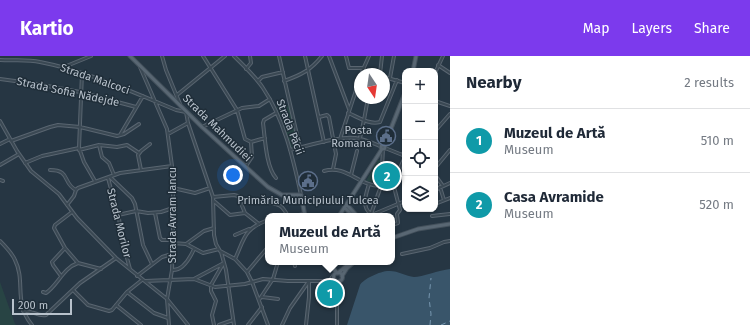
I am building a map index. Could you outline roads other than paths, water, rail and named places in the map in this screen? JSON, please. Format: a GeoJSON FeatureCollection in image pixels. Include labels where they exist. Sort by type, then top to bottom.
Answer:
{"type":"FeatureCollection","features":[{"type":"Feature","properties":{"kind":"main road","name":"Strada Mahmudiei"},"geometry":{"type":"LineString","coordinates":[[130,56],[186,112],[268,187],[287,196],[301,195]]}},
{"type":"Feature","properties":{"kind":"main road"},"geometry":{"type":"LineString","coordinates":[[413,68],[415,56]]}},
{"type":"Feature","properties":{"kind":"main road"},"geometry":{"type":"LineString","coordinates":[[383,147],[402,101]]}},
{"type":"Feature","properties":{"kind":"main road"},"geometry":{"type":"LineString","coordinates":[[341,213],[383,147],[402,104]]}},
{"type":"Feature","properties":{"kind":"main road","name":"Strada Păcii"},"geometry":{"type":"LineString","coordinates":[[301,195],[305,213]]}},
{"type":"Feature","properties":{"kind":"main road"},"geometry":{"type":"LineString","coordinates":[[346,206],[351,213]]}},
{"type":"Feature","properties":{"kind":"main road"},"geometry":{"type":"LineString","coordinates":[[346,206],[353,213]]}},
{"type":"Feature","properties":{"kind":"main road"},"geometry":{"type":"LineString","coordinates":[[395,236],[418,229],[450,223]]}},
{"type":"Feature","properties":{"kind":"main road"},"geometry":{"type":"LineString","coordinates":[[330,265],[336,274],[337,281]]}},
{"type":"Feature","properties":{"kind":"main road"},"geometry":{"type":"LineString","coordinates":[[336,274],[347,265]]}},
{"type":"Feature","properties":{"kind":"main road"},"geometry":{"type":"LineString","coordinates":[[337,281],[350,265]]}},
{"type":"Feature","properties":{"kind":"main road"},"geometry":{"type":"LineString","coordinates":[[336,274],[342,276]]}},
{"type":"Feature","properties":{"kind":"street"},"geometry":{"type":"LineString","coordinates":[[64,68],[91,56]]}},
{"type":"Feature","properties":{"kind":"street"},"geometry":{"type":"LineString","coordinates":[[162,56],[180,105]]}},
{"type":"Feature","properties":{"kind":"street"},"geometry":{"type":"LineString","coordinates":[[203,56],[237,110],[245,139],[251,142],[265,138]]}},
{"type":"Feature","properties":{"kind":"street"},"geometry":{"type":"LineString","coordinates":[[177,95],[225,56]]}},
{"type":"Feature","properties":{"kind":"street","name":"Strada Păcii"},"geometry":{"type":"LineString","coordinates":[[234,56],[258,81],[270,99],[285,133],[301,195]]}},
{"type":"Feature","properties":{"kind":"street"},"geometry":{"type":"LineString","coordinates":[[246,69],[251,63],[250,56]]}},
{"type":"Feature","properties":{"kind":"street"},"geometry":{"type":"LineString","coordinates":[[279,56],[300,148]]}},
{"type":"Feature","properties":{"kind":"street"},"geometry":{"type":"LineString","coordinates":[[305,56],[324,142]]}},
{"type":"Feature","properties":{"kind":"street"},"geometry":{"type":"LineString","coordinates":[[284,81],[309,70],[322,56]]}},
{"type":"Feature","properties":{"kind":"street"},"geometry":{"type":"LineString","coordinates":[[328,56],[349,110]]}},
{"type":"Feature","properties":{"kind":"street"},"geometry":{"type":"LineString","coordinates":[[346,56],[349,68],[354,68]]}},
{"type":"Feature","properties":{"kind":"street"},"geometry":{"type":"LineString","coordinates":[[364,68],[369,56]]}},
{"type":"Feature","properties":{"kind":"street"},"geometry":{"type":"LineString","coordinates":[[381,68],[382,56]]}},
{"type":"Feature","properties":{"kind":"street"},"geometry":{"type":"LineString","coordinates":[[394,56],[390,78],[402,82]]}},
{"type":"Feature","properties":{"kind":"street"},"geometry":{"type":"LineString","coordinates":[[437,68],[443,56]]}},
{"type":"Feature","properties":{"kind":"street","name":"Strada Malcoci"},"geometry":{"type":"LineString","coordinates":[[0,60],[33,60],[82,73],[176,110],[186,112]]}},
{"type":"Feature","properties":{"kind":"street"},"geometry":{"type":"LineString","coordinates":[[438,65],[450,73]]}},
{"type":"Feature","properties":{"kind":"street","name":"Strada Avram Iancu"},"geometry":{"type":"LineString","coordinates":[[140,66],[164,120],[168,134],[172,166],[172,270],[167,299],[169,325]]}},
{"type":"Feature","properties":{"kind":"street"},"geometry":{"type":"LineString","coordinates":[[258,81],[262,77],[282,72]]}},
{"type":"Feature","properties":{"kind":"street"},"geometry":{"type":"LineString","coordinates":[[82,73],[80,92],[79,149],[95,182]]}},
{"type":"Feature","properties":{"kind":"street","name":"Strada Sofia Nădejde"},"geometry":{"type":"LineString","coordinates":[[0,79],[80,92],[136,107]]}},
{"type":"Feature","properties":{"kind":"street"},"geometry":{"type":"LineString","coordinates":[[348,113],[364,120],[377,123],[381,120],[397,80]]}},
{"type":"Feature","properties":{"kind":"street"},"geometry":{"type":"LineString","coordinates":[[340,139],[354,95]]}},
{"type":"Feature","properties":{"kind":"street"},"geometry":{"type":"LineString","coordinates":[[118,136],[143,96]]}},
{"type":"Feature","properties":{"kind":"street"},"geometry":{"type":"LineString","coordinates":[[202,127],[244,107],[259,106],[270,99]]}},
{"type":"Feature","properties":{"kind":"street"},"geometry":{"type":"LineString","coordinates":[[438,102],[450,106]]}},
{"type":"Feature","properties":{"kind":"street"},"geometry":{"type":"LineString","coordinates":[[360,138],[367,104]]}},
{"type":"Feature","properties":{"kind":"street"},"geometry":{"type":"LineString","coordinates":[[186,112],[188,123],[213,196],[214,240],[220,250],[224,263],[234,325]]}},
{"type":"Feature","properties":{"kind":"street"},"geometry":{"type":"LineString","coordinates":[[276,113],[263,121],[271,171],[276,178]]}},
{"type":"Feature","properties":{"kind":"street"},"geometry":{"type":"LineString","coordinates":[[438,127],[450,114]]}},
{"type":"Feature","properties":{"kind":"street"},"geometry":{"type":"LineString","coordinates":[[319,117],[329,116],[336,156],[333,169]]}},
{"type":"Feature","properties":{"kind":"street"},"geometry":{"type":"LineString","coordinates":[[0,121],[25,164],[33,173],[57,192],[72,212],[116,258],[167,299],[188,325]]}},
{"type":"Feature","properties":{"kind":"street"},"geometry":{"type":"LineString","coordinates":[[168,134],[188,123]]}},
{"type":"Feature","properties":{"kind":"street"},"geometry":{"type":"LineString","coordinates":[[0,144],[50,127],[65,125],[118,136],[124,134],[139,124]]}},
{"type":"Feature","properties":{"kind":"street"},"geometry":{"type":"LineString","coordinates":[[290,150],[334,140],[360,138],[402,155]]}},
{"type":"Feature","properties":{"kind":"street"},"geometry":{"type":"LineString","coordinates":[[245,167],[252,157],[251,142]]}},
{"type":"Feature","properties":{"kind":"street"},"geometry":{"type":"LineString","coordinates":[[140,170],[138,157],[139,153],[150,144]]}},
{"type":"Feature","properties":{"kind":"street"},"geometry":{"type":"LineString","coordinates":[[99,145],[102,157],[109,163],[114,175]]}},
{"type":"Feature","properties":{"kind":"street"},"geometry":{"type":"LineString","coordinates":[[25,164],[42,156],[99,145],[116,147],[127,146],[139,153]]}},
{"type":"Feature","properties":{"kind":"street"},"geometry":{"type":"LineString","coordinates":[[371,213],[381,186],[383,147]]}},
{"type":"Feature","properties":{"kind":"street"},"geometry":{"type":"LineString","coordinates":[[438,164],[450,150]]}},
{"type":"Feature","properties":{"kind":"street"},"geometry":{"type":"LineString","coordinates":[[351,175],[358,151]]}},
{"type":"Feature","properties":{"kind":"street"},"geometry":{"type":"LineString","coordinates":[[0,165],[19,154]]}},
{"type":"Feature","properties":{"kind":"street"},"geometry":{"type":"LineString","coordinates":[[395,224],[398,222],[397,214],[400,210],[393,184],[402,161]]}},
{"type":"Feature","properties":{"kind":"street"},"geometry":{"type":"LineString","coordinates":[[67,205],[78,188],[114,175],[172,166]]}},
{"type":"Feature","properties":{"kind":"street"},"geometry":{"type":"LineString","coordinates":[[324,171],[333,169],[351,175],[369,184],[381,186],[393,184]]}},
{"type":"Feature","properties":{"kind":"street"},"geometry":{"type":"LineString","coordinates":[[50,170],[58,170],[63,173],[70,187],[76,190]]}},
{"type":"Feature","properties":{"kind":"street"},"geometry":{"type":"LineString","coordinates":[[436,176],[442,187],[444,200]]}},
{"type":"Feature","properties":{"kind":"street"},"geometry":{"type":"LineString","coordinates":[[109,178],[132,198],[143,245],[152,264]]}},
{"type":"Feature","properties":{"kind":"street","name":"Strada Morilor"},"geometry":{"type":"LineString","coordinates":[[109,178],[130,269]]}},
{"type":"Feature","properties":{"kind":"street"},"geometry":{"type":"LineString","coordinates":[[438,189],[450,183]]}},
{"type":"Feature","properties":{"kind":"street"},"geometry":{"type":"LineString","coordinates":[[369,184],[365,203],[370,213]]}},
{"type":"Feature","properties":{"kind":"street"},"geometry":{"type":"LineString","coordinates":[[173,188],[195,193],[210,188]]}},
{"type":"Feature","properties":{"kind":"street"},"geometry":{"type":"LineString","coordinates":[[213,196],[238,196],[245,213],[259,224]]}},
{"type":"Feature","properties":{"kind":"street"},"geometry":{"type":"LineString","coordinates":[[264,198],[267,202],[281,206],[286,213]]}},
{"type":"Feature","properties":{"kind":"street"},"geometry":{"type":"LineString","coordinates":[[438,203],[450,198]]}},
{"type":"Feature","properties":{"kind":"street"},"geometry":{"type":"LineString","coordinates":[[213,201],[230,215],[245,213]]}},
{"type":"Feature","properties":{"kind":"street"},"geometry":{"type":"LineString","coordinates":[[376,213],[402,202]]}},
{"type":"Feature","properties":{"kind":"street"},"geometry":{"type":"LineString","coordinates":[[118,215],[136,211],[155,213],[173,208]]}},
{"type":"Feature","properties":{"kind":"street"},"geometry":{"type":"LineString","coordinates":[[72,212],[55,225],[54,228],[58,236],[65,248],[78,263],[101,269]]}},
{"type":"Feature","properties":{"kind":"street"},"geometry":{"type":"LineString","coordinates":[[155,213],[160,238],[162,240],[173,240]]}},
{"type":"Feature","properties":{"kind":"street"},"geometry":{"type":"LineString","coordinates":[[432,216],[450,214]]}},
{"type":"Feature","properties":{"kind":"street"},"geometry":{"type":"LineString","coordinates":[[235,235],[265,221]]}},
{"type":"Feature","properties":{"kind":"street"},"geometry":{"type":"LineString","coordinates":[[186,244],[204,231],[214,228]]}},
{"type":"Feature","properties":{"kind":"street"},"geometry":{"type":"LineString","coordinates":[[235,259],[250,229]]}},
{"type":"Feature","properties":{"kind":"street"},"geometry":{"type":"LineString","coordinates":[[0,240],[12,254],[17,265],[23,311],[32,325]]}},
{"type":"Feature","properties":{"kind":"street"},"geometry":{"type":"LineString","coordinates":[[402,254],[430,248],[450,241]]}},
{"type":"Feature","properties":{"kind":"street"},"geometry":{"type":"LineString","coordinates":[[173,243],[186,244],[204,253],[220,250],[235,259],[252,282],[268,325]]}},
{"type":"Feature","properties":{"kind":"street"},"geometry":{"type":"LineString","coordinates":[[61,276],[52,262],[65,248]]}},
{"type":"Feature","properties":{"kind":"street"},"geometry":{"type":"LineString","coordinates":[[172,270],[178,270],[185,264],[194,249]]}},
{"type":"Feature","properties":{"kind":"street"},"geometry":{"type":"LineString","coordinates":[[246,272],[265,250]]}},
{"type":"Feature","properties":{"kind":"street"},"geometry":{"type":"LineString","coordinates":[[137,276],[162,257],[172,254]]}},
{"type":"Feature","properties":{"kind":"street"},"geometry":{"type":"LineString","coordinates":[[23,311],[30,311],[42,316],[46,315],[72,289],[116,258]]}},
{"type":"Feature","properties":{"kind":"street"},"geometry":{"type":"LineString","coordinates":[[43,292],[46,293],[49,291],[61,276],[78,263]]}},
{"type":"Feature","properties":{"kind":"street"},"geometry":{"type":"LineString","coordinates":[[145,281],[194,279],[224,263]]}},
{"type":"Feature","properties":{"kind":"street"},"geometry":{"type":"LineString","coordinates":[[214,325],[212,315],[216,301],[211,291],[211,285],[224,263]]}},
{"type":"Feature","properties":{"kind":"street"},"geometry":{"type":"LineString","coordinates":[[259,300],[273,279],[277,265]]}},
{"type":"Feature","properties":{"kind":"street"},"geometry":{"type":"LineString","coordinates":[[329,281],[336,274]]}},
{"type":"Feature","properties":{"kind":"street"},"geometry":{"type":"LineString","coordinates":[[194,279],[215,287],[263,279],[288,281],[337,281],[337,325]]}},
{"type":"Feature","properties":{"kind":"street"},"geometry":{"type":"LineString","coordinates":[[72,289],[84,303],[90,307],[109,312],[127,292],[142,280]]}},
{"type":"Feature","properties":{"kind":"street"},"geometry":{"type":"LineString","coordinates":[[282,325],[290,308],[309,281]]}},
{"type":"Feature","properties":{"kind":"street"},"geometry":{"type":"LineString","coordinates":[[306,325],[309,281]]}},
{"type":"Feature","properties":{"kind":"street"},"geometry":{"type":"LineString","coordinates":[[127,292],[154,313],[168,318]]}},
{"type":"Feature","properties":{"kind":"street"},"geometry":{"type":"LineString","coordinates":[[262,297],[278,299]]}},
{"type":"Feature","properties":{"kind":"street"},"geometry":{"type":"LineString","coordinates":[[116,305],[141,325]]}},
{"type":"Feature","properties":{"kind":"street"},"geometry":{"type":"LineString","coordinates":[[248,325],[262,307]]}},
{"type":"Feature","properties":{"kind":"street"},"geometry":{"type":"LineString","coordinates":[[219,325],[233,320]]}},
{"type":"Feature","properties":{"kind":"water"},"geometry":{"type":"Polygon","coordinates":[[[450,269],[450,325],[347,325],[360,285],[378,273],[393,271],[414,277],[450,269]]]}},
{"type":"Feature","properties":{"kind":"place","name":"Posta Romana"},"geometry":{"type":"Point","coordinates":[386,136]}},
{"type":"Feature","properties":{"kind":"place","name":"Casa Avramide"},"geometry":{"type":"Point","coordinates":[387,176]}},
{"type":"Feature","properties":{"kind":"place","name":"Primăria Municipiului Tulcea"},"geometry":{"type":"Point","coordinates":[308,181]}},
{"type":"Feature","properties":{"kind":"place","name":"Muzeul de Artă"},"geometry":{"type":"Point","coordinates":[330,293]}}]}
